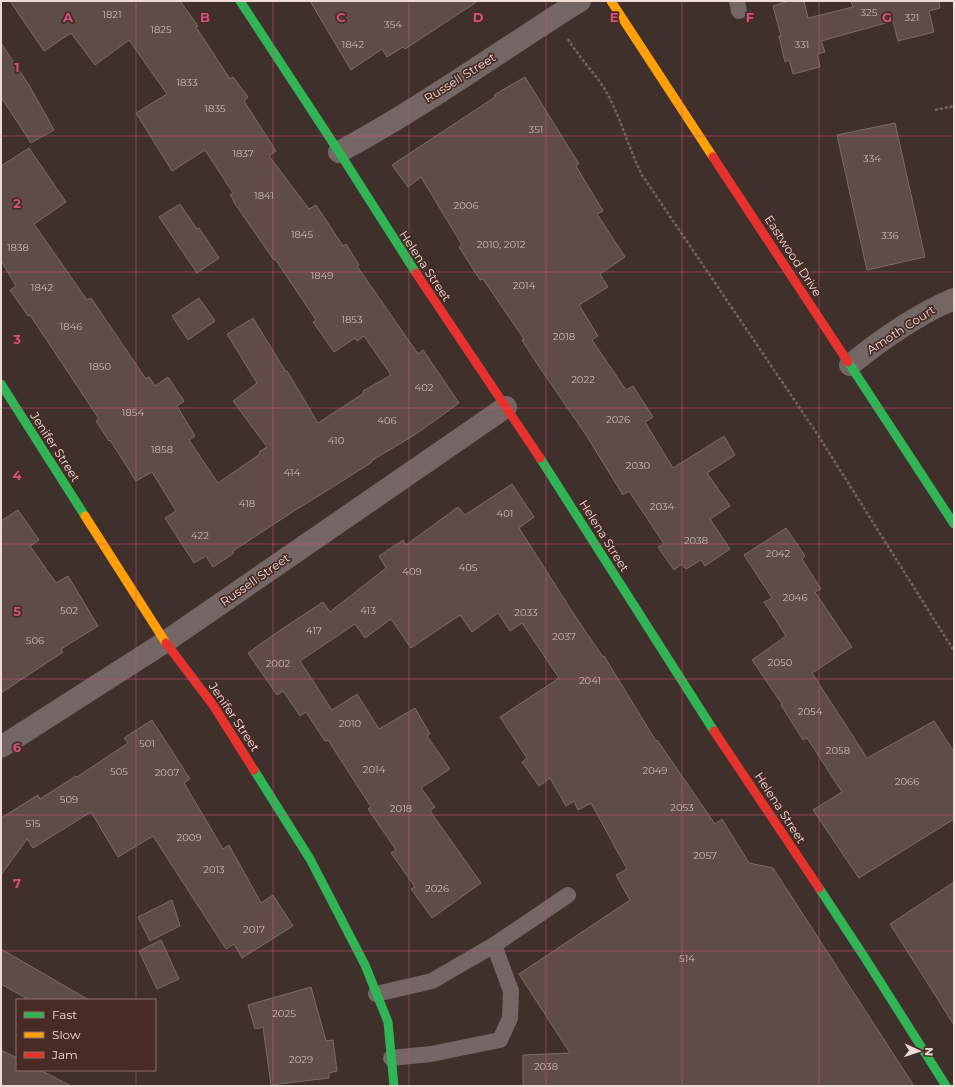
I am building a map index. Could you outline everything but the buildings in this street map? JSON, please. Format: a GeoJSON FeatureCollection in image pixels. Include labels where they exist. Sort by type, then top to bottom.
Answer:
{"type":"FeatureCollection","features":[{"type":"Feature","properties":{"kind":"street","name":"Helena Street"},"geometry":{"type":"LineString","coordinates":[[240,1],[339,152],[394,240],[557,484],[683,684],[860,952],[946,1086]]}},
{"type":"Feature","properties":{"kind":"street","name":"Russell Street"},"geometry":{"type":"LineString","coordinates":[[339,152],[368,136],[580,1]]}},
{"type":"Feature","properties":{"kind":"street","name":"Eastwood Drive"},"geometry":{"type":"LineString","coordinates":[[611,1],[954,524]]}},
{"type":"Feature","properties":{"kind":"street","name":"Amoth Court"},"geometry":{"type":"LineString","coordinates":[[850,365],[876,344],[915,319],[954,299]]}},
{"type":"Feature","properties":{"kind":"street","name":"Jenifer Street"},"geometry":{"type":"LineString","coordinates":[[1,384],[165,642],[213,705],[310,859],[365,965],[388,1022],[394,1086]]}},
{"type":"Feature","properties":{"kind":"street","name":"Russell Street"},"geometry":{"type":"LineString","coordinates":[[1,747],[165,642],[506,407]]}},
{"type":"Feature","properties":{"kind":"lane"},"geometry":{"type":"LineString","coordinates":[[376,994],[432,981],[494,945],[568,895]]}},
{"type":"Feature","properties":{"kind":"lane"},"geometry":{"type":"LineString","coordinates":[[391,1058],[431,1054],[500,1040],[510,1018],[511,991],[494,945]]}},
{"type":"Feature","properties":{"kind":"path"},"geometry":{"type":"LineString","coordinates":[[569,41],[603,87],[615,109],[632,156],[642,175],[816,432],[954,651]]}},
{"type":"Feature","properties":{"kind":"path"},"geometry":{"type":"LineString","coordinates":[[935,110],[954,106]]}},
{"type":"Feature","properties":{"kind":"traffic: fast"},"geometry":{"type":"LineString","coordinates":[[240,1],[416,273]]}},
{"type":"Feature","properties":{"kind":"traffic: fast"},"geometry":{"type":"LineString","coordinates":[[848,362],[954,524]]}},
{"type":"Feature","properties":{"kind":"traffic: fast"},"geometry":{"type":"LineString","coordinates":[[1,384],[85,516]]}},
{"type":"Feature","properties":{"kind":"traffic: fast"},"geometry":{"type":"LineString","coordinates":[[540,458],[714,731]]}},
{"type":"Feature","properties":{"kind":"traffic: fast"},"geometry":{"type":"LineString","coordinates":[[254,770],[310,859],[365,965],[388,1022],[394,1086]]}},
{"type":"Feature","properties":{"kind":"traffic: fast"},"geometry":{"type":"LineString","coordinates":[[819,888],[946,1086]]}},
{"type":"Feature","properties":{"kind":"traffic: slow"},"geometry":{"type":"LineString","coordinates":[[611,1],[713,157]]}},
{"type":"Feature","properties":{"kind":"traffic: slow"},"geometry":{"type":"LineString","coordinates":[[85,516],[166,643]]}},
{"type":"Feature","properties":{"kind":"traffic: jam"},"geometry":{"type":"LineString","coordinates":[[713,157],[848,362]]}},
{"type":"Feature","properties":{"kind":"traffic: jam"},"geometry":{"type":"LineString","coordinates":[[416,273],[540,458]]}},
{"type":"Feature","properties":{"kind":"traffic: jam"},"geometry":{"type":"LineString","coordinates":[[166,643],[213,705],[254,770]]}},
{"type":"Feature","properties":{"kind":"traffic: jam"},"geometry":{"type":"LineString","coordinates":[[714,731],[819,888]]}}]}
